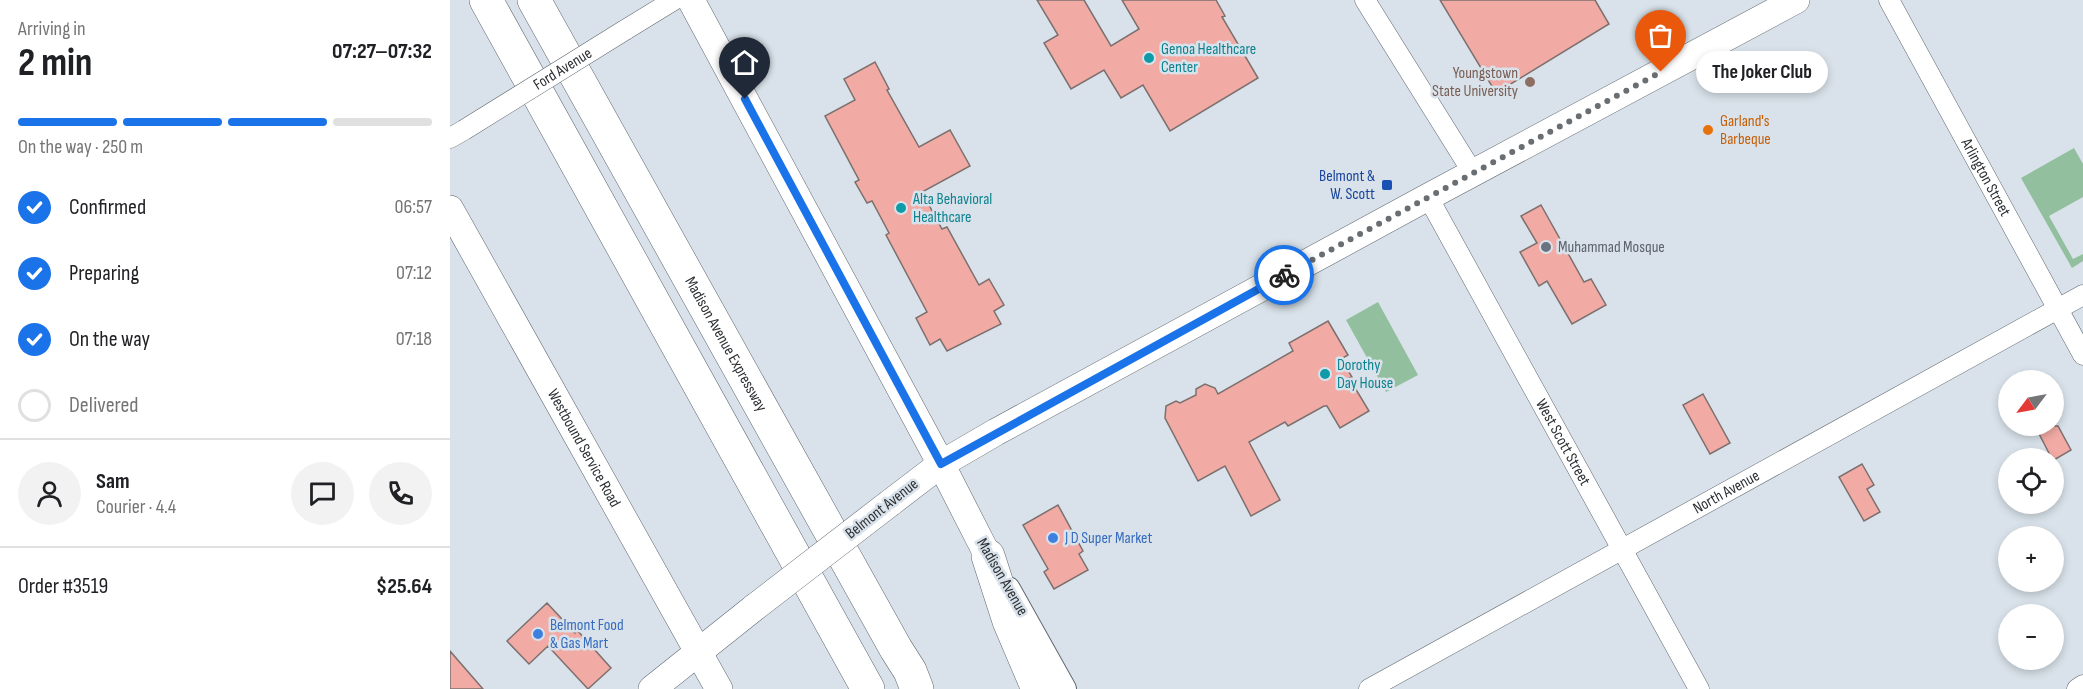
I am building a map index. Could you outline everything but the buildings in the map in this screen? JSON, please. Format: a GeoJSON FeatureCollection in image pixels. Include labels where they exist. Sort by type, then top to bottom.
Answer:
{"type":"FeatureCollection","features":[{"type":"Feature","properties":{"kind":"highway"},"geometry":{"type":"LineString","coordinates":[[486,0],[868,689]]}},
{"type":"Feature","properties":{"kind":"highway","name":"Madison Avenue Expressway"},"geometry":{"type":"LineString","coordinates":[[534,0],[890,639],[910,671],[917,689]]}},
{"type":"Feature","properties":{"kind":"highway"},"geometry":{"type":"LineString","coordinates":[[988,556],[1009,621],[1038,689]]}},
{"type":"Feature","properties":{"kind":"main road","name":"Madison Avenue"},"geometry":{"type":"LineString","coordinates":[[691,0],[941,464],[988,556]]}},
{"type":"Feature","properties":{"kind":"main road","name":"Belmont Avenue"},"geometry":{"type":"LineString","coordinates":[[652,689],[941,464],[1783,3]]}},
{"type":"Feature","properties":{"kind":"main road","name":"Westbound Service Road"},"geometry":{"type":"LineString","coordinates":[[450,209],[719,689]]}},
{"type":"Feature","properties":{"kind":"street","name":"Ford Avenue"},"geometry":{"type":"LineString","coordinates":[[457,134],[674,0]]}},
{"type":"Feature","properties":{"kind":"street"},"geometry":{"type":"LineString","coordinates":[[1365,0],[1473,173]]}},
{"type":"Feature","properties":{"kind":"street","name":"Arlington Street"},"geometry":{"type":"LineString","coordinates":[[1889,0],[2083,355]]}},
{"type":"Feature","properties":{"kind":"street","name":"West Scott Street"},"geometry":{"type":"LineString","coordinates":[[1428,197],[1699,689]]}},
{"type":"Feature","properties":{"kind":"street","name":"North Avenue"},"geometry":{"type":"LineString","coordinates":[[1369,689],[1392,683],[1622,549],[2083,295]]}},
{"type":"Feature","properties":{"kind":"street","name":"Madison Avenue"},"geometry":{"type":"LineString","coordinates":[[988,556],[1026,618],[1064,689]]}},
{"type":"Feature","properties":{"kind":"street"},"geometry":{"type":"LineString","coordinates":[[2077,689],[2083,686]]}},
{"type":"Feature","properties":{"kind":"green space"},"geometry":{"type":"Polygon","coordinates":[[[2074,148],[2083,164],[2083,197],[2049,216],[2073,259],[2083,254],[2083,261],[2072,268],[2021,178],[2074,148]]]}},
{"type":"Feature","properties":{"kind":"green space"},"geometry":{"type":"Polygon","coordinates":[[[1378,302],[1418,375],[1386,392],[1346,320],[1378,302]]]}},
{"type":"Feature","properties":{"kind":"way so far"},"geometry":{"type":"LineString","coordinates":[[1284,275],[1661,72]]}},
{"type":"Feature","properties":{"kind":"place","name":"Genoa Healthcare Center"},"geometry":{"type":"Point","coordinates":[1149,58]}},
{"type":"Feature","properties":{"kind":"place","name":"The Joker Club"},"geometry":{"type":"Point","coordinates":[1661,72]}},
{"type":"Feature","properties":{"kind":"place","name":"Youngstown State University"},"geometry":{"type":"Point","coordinates":[1530,82]}},
{"type":"Feature","properties":{"kind":"place","name":"Garland's Barbeque"},"geometry":{"type":"Point","coordinates":[1708,130]}},
{"type":"Feature","properties":{"kind":"place","name":"Belmont & W. Scott"},"geometry":{"type":"Point","coordinates":[1387,185]}},
{"type":"Feature","properties":{"kind":"place","name":"Alta Behavioral Healthcare"},"geometry":{"type":"Point","coordinates":[901,208]}},
{"type":"Feature","properties":{"kind":"place","name":"Muhammad Mosque"},"geometry":{"type":"Point","coordinates":[1546,247]}},
{"type":"Feature","properties":{"kind":"place","name":"Dorothy Day House"},"geometry":{"type":"Point","coordinates":[1325,374]}},
{"type":"Feature","properties":{"kind":"place","name":"J D Super Market"},"geometry":{"type":"Point","coordinates":[1053,538]}},
{"type":"Feature","properties":{"kind":"place","name":"Belmont Food & Gas Mart"},"geometry":{"type":"Point","coordinates":[538,634]}},
{"type":"Feature","properties":{"kind":"route"},"geometry":{"type":"LineString","coordinates":[[745,99],[941,464],[1284,275]]}}]}
